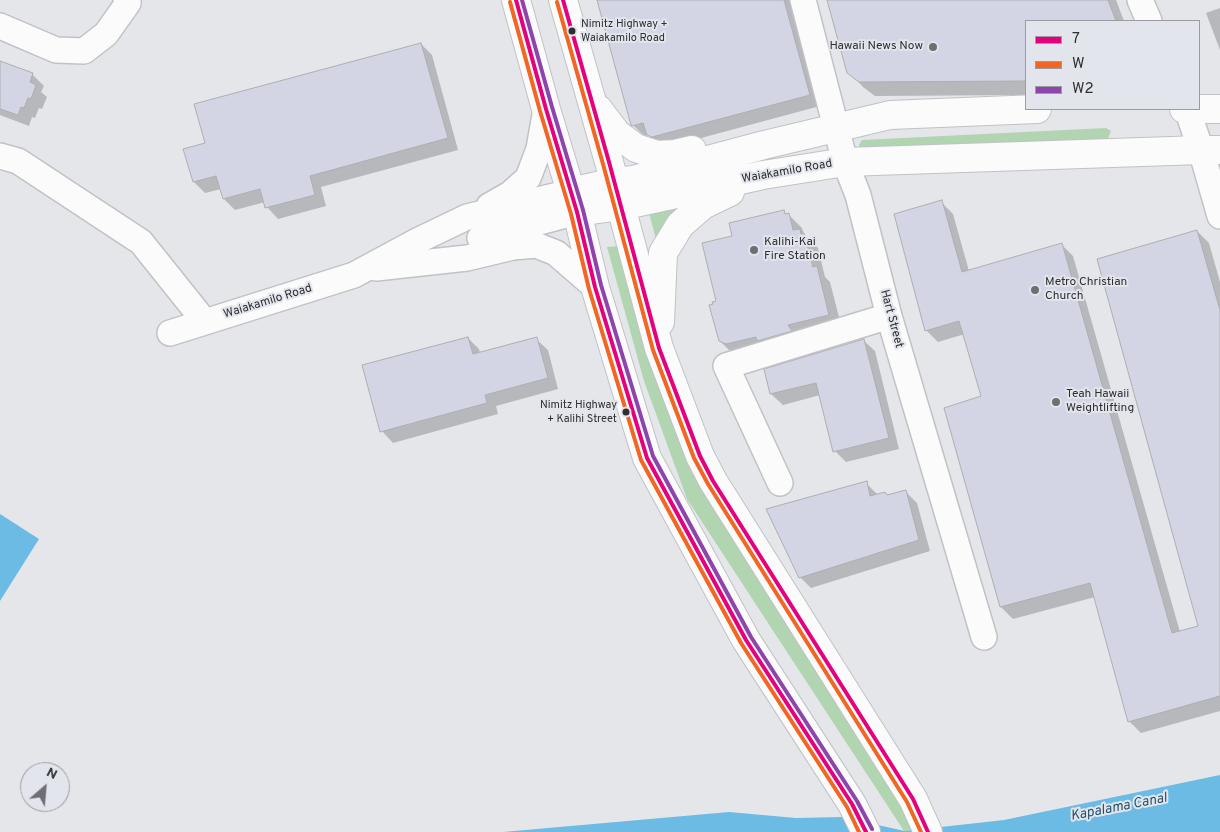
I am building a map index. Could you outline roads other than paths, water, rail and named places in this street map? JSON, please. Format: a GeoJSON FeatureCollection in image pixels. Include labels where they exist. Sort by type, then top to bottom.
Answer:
{"type":"FeatureCollection","features":[{"type":"Feature","properties":{"kind":"main road"},"geometry":{"type":"LineString","coordinates":[[516,0],[574,202],[595,287],[647,458],[746,640],[852,804],[866,832]]}},
{"type":"Feature","properties":{"kind":"main road"},"geometry":{"type":"LineString","coordinates":[[563,0],[659,348],[700,456],[713,481],[913,799],[928,832]]}},
{"type":"Feature","properties":{"kind":"main road"},"geometry":{"type":"LineString","coordinates":[[592,102],[617,134],[636,148],[657,155],[675,154],[716,144],[764,145]]}},
{"type":"Feature","properties":{"kind":"main road","name":"Waiakamilo Road"},"geometry":{"type":"LineString","coordinates":[[618,194],[633,180],[764,145],[890,115],[1025,109]]}},
{"type":"Feature","properties":{"kind":"main road"},"geometry":{"type":"LineString","coordinates":[[1200,109],[1220,109]]}},
{"type":"Feature","properties":{"kind":"main road","name":"Waiakamilo Road"},"geometry":{"type":"LineString","coordinates":[[574,202],[618,194],[762,176],[845,162],[1210,150]]}},
{"type":"Feature","properties":{"kind":"main road"},"geometry":{"type":"LineString","coordinates":[[659,348],[663,253],[680,225],[703,205],[762,176]]}},
{"type":"Feature","properties":{"kind":"street"},"geometry":{"type":"LineString","coordinates":[[0,26],[56,50],[84,51],[106,34],[128,3],[126,0]]}},
{"type":"Feature","properties":{"kind":"street"},"geometry":{"type":"LineString","coordinates":[[1140,0],[1149,20]]}},
{"type":"Feature","properties":{"kind":"street","name":"Hart Street"},"geometry":{"type":"LineString","coordinates":[[808,2],[845,162],[858,195],[889,316],[984,637]]}},
{"type":"Feature","properties":{"kind":"street"},"geometry":{"type":"LineString","coordinates":[[467,218],[510,194],[528,178],[539,149],[546,109]]}},
{"type":"Feature","properties":{"kind":"street"},"geometry":{"type":"LineString","coordinates":[[1187,110],[1210,150],[1220,216]]}},
{"type":"Feature","properties":{"kind":"street"},"geometry":{"type":"LineString","coordinates":[[0,156],[18,161],[141,242],[205,322]]}},
{"type":"Feature","properties":{"kind":"street","name":"Waiakamilo Road"},"geometry":{"type":"LineString","coordinates":[[170,333],[354,276],[417,241],[467,218],[574,202]]}},
{"type":"Feature","properties":{"kind":"street","name":"Waiakamilo Road"},"geometry":{"type":"LineString","coordinates":[[364,269],[574,202]]}},
{"type":"Feature","properties":{"kind":"street"},"geometry":{"type":"LineString","coordinates":[[364,269],[467,258],[513,247],[536,245],[556,253],[595,287]]}},
{"type":"Feature","properties":{"kind":"street"},"geometry":{"type":"LineString","coordinates":[[780,483],[726,366],[889,316]]}},
{"type":"Feature","properties":{"kind":"water"},"geometry":{"type":"Polygon","coordinates":[[[0,514],[39,539],[0,601],[0,514]]]}},
{"type":"Feature","properties":{"kind":"water","name":"Kapalama Canal"},"geometry":{"type":"Polygon","coordinates":[[[1220,775],[1220,832],[503,832],[729,812],[796,818],[841,817],[905,831],[1004,820],[1220,775]]]}},
{"type":"Feature","properties":{"kind":"place","name":"Nimitz Highway + Waiakamilo Road"},"geometry":{"type":"Point","coordinates":[572,31]}},
{"type":"Feature","properties":{"kind":"place","name":"Hawaii News Now"},"geometry":{"type":"Point","coordinates":[933,47]}},
{"type":"Feature","properties":{"kind":"place","name":"Kalihi-Kai Fire Station"},"geometry":{"type":"Point","coordinates":[754,250]}},
{"type":"Feature","properties":{"kind":"place","name":"Metro Christian Church"},"geometry":{"type":"Point","coordinates":[1035,290]}},
{"type":"Feature","properties":{"kind":"place","name":"Teah Hawaii Weightlifting"},"geometry":{"type":"Point","coordinates":[1056,402]}},
{"type":"Feature","properties":{"kind":"place","name":"Nimitz Highway + Kalihi Street"},"geometry":{"type":"Point","coordinates":[626,412]}}]}
